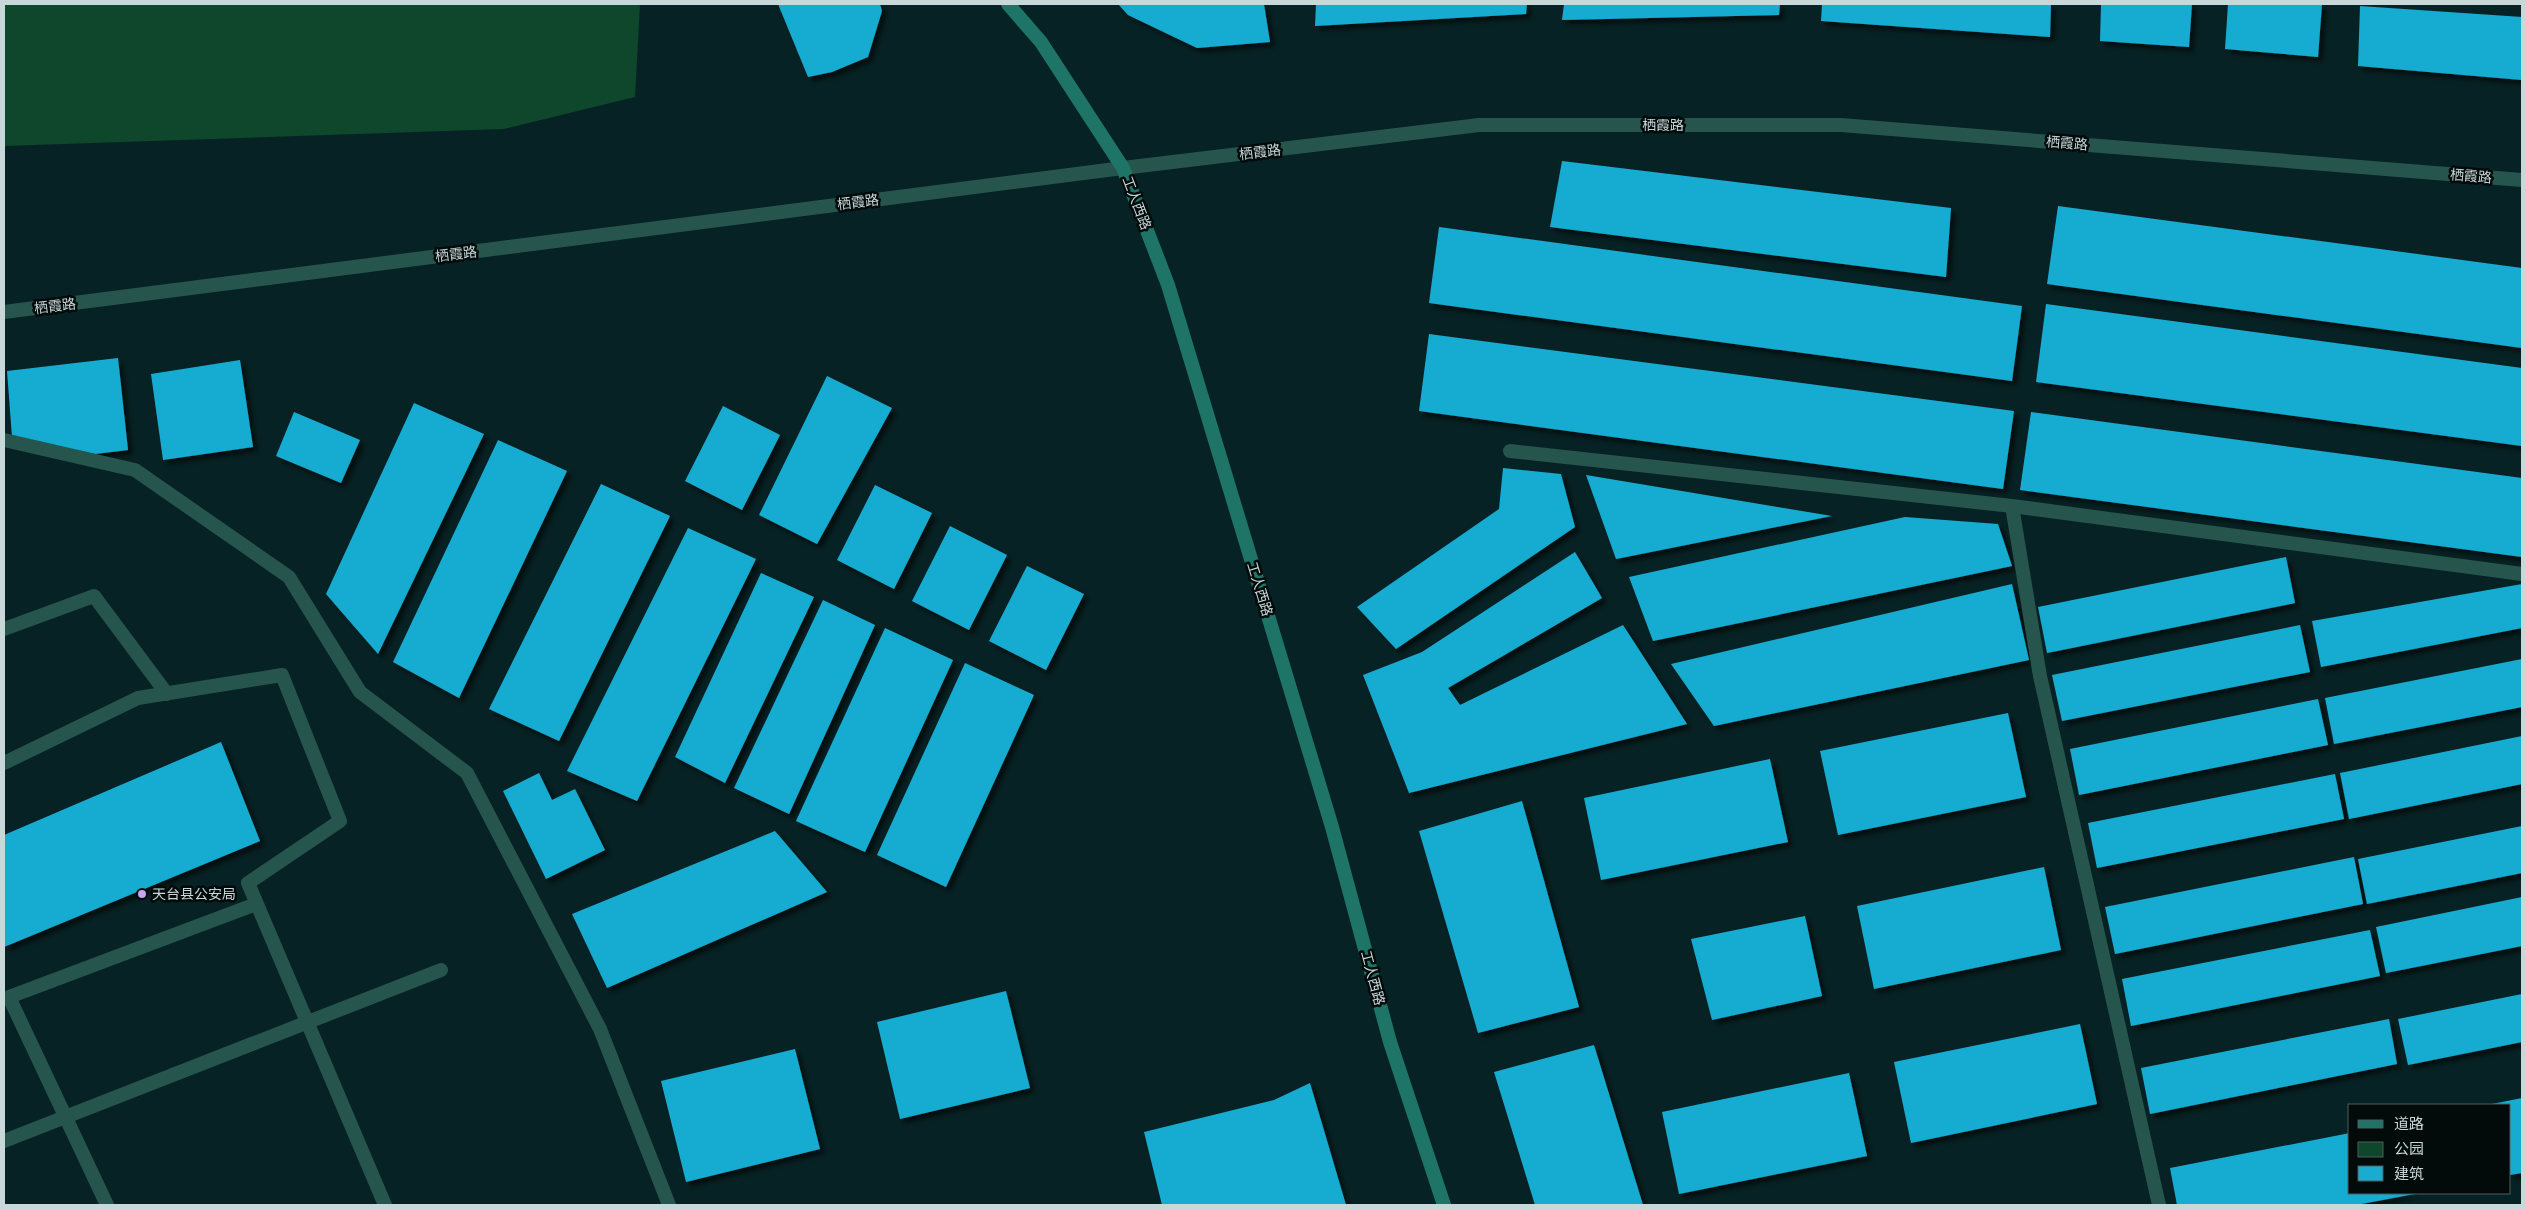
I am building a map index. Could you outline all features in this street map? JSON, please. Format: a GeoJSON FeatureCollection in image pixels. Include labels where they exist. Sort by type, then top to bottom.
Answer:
{"type":"FeatureCollection","features":[{"type":"Feature","properties":{"kind":"main road","name":"工人西路"},"geometry":{"type":"LineString","coordinates":[[1008,4],[1041,42],[1123,168],[1168,285],[1332,827],[1390,1042],[1444,1205]]}},
{"type":"Feature","properties":{"kind":"street","name":"栖霞路"},"geometry":{"type":"LineString","coordinates":[[4,312],[1123,168],[1479,125],[1841,125],[2522,180]]}},
{"type":"Feature","properties":{"kind":"street"},"geometry":{"type":"LineString","coordinates":[[4,440],[134,470],[289,577],[360,692],[467,773],[600,1029],[669,1205]]}},
{"type":"Feature","properties":{"kind":"street"},"geometry":{"type":"LineString","coordinates":[[1510,451],[2012,506],[2522,574]]}},
{"type":"Feature","properties":{"kind":"street"},"geometry":{"type":"LineString","coordinates":[[2012,506],[2040,676],[2159,1205]]}},
{"type":"Feature","properties":{"kind":"street"},"geometry":{"type":"LineString","coordinates":[[4,629],[94,596],[166,694]]}},
{"type":"Feature","properties":{"kind":"street"},"geometry":{"type":"LineString","coordinates":[[4,763],[138,698],[282,675],[340,821],[248,883],[385,1205]]}},
{"type":"Feature","properties":{"kind":"street"},"geometry":{"type":"LineString","coordinates":[[108,1205],[6,998],[256,904]]}},
{"type":"Feature","properties":{"kind":"street"},"geometry":{"type":"LineString","coordinates":[[4,1141],[441,970]]}},
{"type":"Feature","properties":{"kind":"green space"},"geometry":{"type":"Polygon","coordinates":[[[4,4],[640,4],[635,97],[504,129],[4,146],[4,4]]]}},
{"type":"Feature","properties":{"kind":"building"},"geometry":{"type":"Polygon","coordinates":[[[778,4],[880,4],[882,11],[868,57],[832,72],[808,77],[778,4]]]}},
{"type":"Feature","properties":{"kind":"building"},"geometry":{"type":"Polygon","coordinates":[[[1118,4],[1264,4],[1270,42],[1197,48],[1128,15],[1118,4]]]}},
{"type":"Feature","properties":{"kind":"building"},"geometry":{"type":"Polygon","coordinates":[[[1316,4],[1527,4],[1526,14],[1315,26],[1316,4]]]}},
{"type":"Feature","properties":{"kind":"building"},"geometry":{"type":"Polygon","coordinates":[[[1564,4],[1780,4],[1779,15],[1562,20],[1564,4]]]}},
{"type":"Feature","properties":{"kind":"building"},"geometry":{"type":"Polygon","coordinates":[[[1822,4],[2051,4],[2050,37],[1821,21],[1822,4]]]}},
{"type":"Feature","properties":{"kind":"building"},"geometry":{"type":"Polygon","coordinates":[[[2101,4],[2192,4],[2189,47],[2100,41],[2101,4]]]}},
{"type":"Feature","properties":{"kind":"building"},"geometry":{"type":"Polygon","coordinates":[[[2228,4],[2322,4],[2318,57],[2225,49],[2228,4]]]}},
{"type":"Feature","properties":{"kind":"building"},"geometry":{"type":"Polygon","coordinates":[[[2360,6],[2522,17],[2522,80],[2358,66],[2360,6]]]}},
{"type":"Feature","properties":{"kind":"building"},"geometry":{"type":"Polygon","coordinates":[[[1562,161],[1951,208],[1946,277],[1550,227],[1562,161]]]}},
{"type":"Feature","properties":{"kind":"building"},"geometry":{"type":"Polygon","coordinates":[[[2058,206],[2522,268],[2522,348],[2047,284],[2058,206]]]}},
{"type":"Feature","properties":{"kind":"building"},"geometry":{"type":"Polygon","coordinates":[[[1439,227],[2022,306],[2012,381],[1429,303],[1439,227]]]}},
{"type":"Feature","properties":{"kind":"building"},"geometry":{"type":"Polygon","coordinates":[[[2046,304],[2522,368],[2522,446],[2036,382],[2046,304]]]}},
{"type":"Feature","properties":{"kind":"building"},"geometry":{"type":"Polygon","coordinates":[[[1429,334],[2014,411],[2003,489],[1419,411],[1429,334]]]}},
{"type":"Feature","properties":{"kind":"building"},"geometry":{"type":"Polygon","coordinates":[[[118,358],[128,450],[95,454],[12,437],[7,371],[118,358]]]}},
{"type":"Feature","properties":{"kind":"building"},"geometry":{"type":"Polygon","coordinates":[[[240,360],[253,447],[163,460],[151,374],[240,360]]]}},
{"type":"Feature","properties":{"kind":"building"},"geometry":{"type":"Polygon","coordinates":[[[827,376],[892,408],[817,544],[759,515],[827,376]]]}},
{"type":"Feature","properties":{"kind":"building"},"geometry":{"type":"Polygon","coordinates":[[[414,403],[484,434],[378,654],[326,594],[414,403]]]}},
{"type":"Feature","properties":{"kind":"building"},"geometry":{"type":"Polygon","coordinates":[[[723,406],[780,435],[742,510],[685,481],[723,406]]]}},
{"type":"Feature","properties":{"kind":"building"},"geometry":{"type":"Polygon","coordinates":[[[294,412],[360,440],[341,483],[276,456],[294,412]]]}},
{"type":"Feature","properties":{"kind":"building"},"geometry":{"type":"Polygon","coordinates":[[[2031,412],[2522,478],[2522,557],[2020,490],[2031,412]]]}},
{"type":"Feature","properties":{"kind":"building"},"geometry":{"type":"Polygon","coordinates":[[[498,440],[567,471],[459,698],[393,662],[498,440]]]}},
{"type":"Feature","properties":{"kind":"building"},"geometry":{"type":"Polygon","coordinates":[[[1503,468],[1561,474],[1575,527],[1396,649],[1357,607],[1499,509],[1503,468]]]}},
{"type":"Feature","properties":{"kind":"building"},"geometry":{"type":"Polygon","coordinates":[[[1586,475],[1832,516],[1616,559],[1586,475]]]}},
{"type":"Feature","properties":{"kind":"building"},"geometry":{"type":"Polygon","coordinates":[[[601,484],[670,516],[559,741],[489,709],[601,484]]]}},
{"type":"Feature","properties":{"kind":"building"},"geometry":{"type":"Polygon","coordinates":[[[875,485],[932,513],[894,589],[837,560],[875,485]]]}},
{"type":"Feature","properties":{"kind":"building"},"geometry":{"type":"Polygon","coordinates":[[[1905,517],[1998,524],[2012,566],[1653,641],[1629,577],[1905,517]]]}},
{"type":"Feature","properties":{"kind":"building"},"geometry":{"type":"Polygon","coordinates":[[[950,526],[1007,555],[969,630],[912,601],[950,526]]]}},
{"type":"Feature","properties":{"kind":"building"},"geometry":{"type":"Polygon","coordinates":[[[688,528],[756,559],[637,801],[567,771],[688,528]]]}},
{"type":"Feature","properties":{"kind":"building"},"geometry":{"type":"Polygon","coordinates":[[[1575,552],[1602,598],[1448,688],[1460,705],[1623,625],[1687,724],[1409,793],[1363,675],[1422,652],[1575,552]]]}},
{"type":"Feature","properties":{"kind":"building"},"geometry":{"type":"Polygon","coordinates":[[[2286,557],[2295,603],[2047,653],[2038,607],[2286,557]]]}},
{"type":"Feature","properties":{"kind":"building"},"geometry":{"type":"Polygon","coordinates":[[[1027,566],[1084,594],[1046,670],[989,641],[1027,566]]]}},
{"type":"Feature","properties":{"kind":"building"},"geometry":{"type":"Polygon","coordinates":[[[761,573],[814,597],[725,783],[675,757],[761,573]]]}},
{"type":"Feature","properties":{"kind":"building"},"geometry":{"type":"Polygon","coordinates":[[[2012,584],[2029,660],[1714,726],[1671,664],[2012,584]]]}},
{"type":"Feature","properties":{"kind":"building"},"geometry":{"type":"Polygon","coordinates":[[[2522,584],[2522,628],[2321,667],[2312,621],[2522,584]]]}},
{"type":"Feature","properties":{"kind":"building"},"geometry":{"type":"Polygon","coordinates":[[[823,600],[875,625],[789,814],[734,788],[823,600]]]}},
{"type":"Feature","properties":{"kind":"building"},"geometry":{"type":"Polygon","coordinates":[[[2300,625],[2310,672],[2062,721],[2052,675],[2300,625]]]}},
{"type":"Feature","properties":{"kind":"building"},"geometry":{"type":"Polygon","coordinates":[[[885,628],[953,660],[865,852],[796,821],[885,628]]]}},
{"type":"Feature","properties":{"kind":"building"},"geometry":{"type":"Polygon","coordinates":[[[2522,659],[2522,707],[2334,744],[2325,698],[2522,659]]]}},
{"type":"Feature","properties":{"kind":"building"},"geometry":{"type":"Polygon","coordinates":[[[965,663],[1034,695],[946,887],[877,855],[965,663]]]}},
{"type":"Feature","properties":{"kind":"building"},"geometry":{"type":"Polygon","coordinates":[[[2318,699],[2328,745],[2079,795],[2070,749],[2318,699]]]}},
{"type":"Feature","properties":{"kind":"building"},"geometry":{"type":"Polygon","coordinates":[[[2008,713],[2026,797],[1838,835],[1820,751],[2008,713]]]}},
{"type":"Feature","properties":{"kind":"building"},"geometry":{"type":"Polygon","coordinates":[[[2522,736],[2522,784],[2349,819],[2340,773],[2522,736]]]}},
{"type":"Feature","properties":{"kind":"building"},"geometry":{"type":"Polygon","coordinates":[[[221,742],[260,841],[4,947],[4,835],[221,742]]]}},
{"type":"Feature","properties":{"kind":"building"},"geometry":{"type":"Polygon","coordinates":[[[1770,759],[1788,842],[1601,880],[1584,798],[1770,759]]]}},
{"type":"Feature","properties":{"kind":"building"},"geometry":{"type":"Polygon","coordinates":[[[539,773],[552,800],[575,789],[605,850],[546,879],[503,791],[539,773]]]}},
{"type":"Feature","properties":{"kind":"building"},"geometry":{"type":"Polygon","coordinates":[[[2335,774],[2344,819],[2097,868],[2088,823],[2335,774]]]}},
{"type":"Feature","properties":{"kind":"building"},"geometry":{"type":"Polygon","coordinates":[[[1522,801],[1579,1007],[1478,1033],[1419,831],[1522,801]]]}},
{"type":"Feature","properties":{"kind":"building"},"geometry":{"type":"Polygon","coordinates":[[[2522,826],[2522,873],[2367,904],[2358,859],[2522,826]]]}},
{"type":"Feature","properties":{"kind":"building"},"geometry":{"type":"Polygon","coordinates":[[[775,831],[827,892],[607,988],[572,914],[775,831]]]}},
{"type":"Feature","properties":{"kind":"building"},"geometry":{"type":"Polygon","coordinates":[[[2354,857],[2363,904],[2115,954],[2105,907],[2354,857]]]}},
{"type":"Feature","properties":{"kind":"building"},"geometry":{"type":"Polygon","coordinates":[[[2044,867],[2061,950],[1874,989],[1857,906],[2044,867]]]}},
{"type":"Feature","properties":{"kind":"building"},"geometry":{"type":"Polygon","coordinates":[[[2522,897],[2522,946],[2386,973],[2376,927],[2522,897]]]}},
{"type":"Feature","properties":{"kind":"building"},"geometry":{"type":"Polygon","coordinates":[[[1805,916],[1822,996],[1712,1020],[1691,939],[1805,916]]]}},
{"type":"Feature","properties":{"kind":"building"},"geometry":{"type":"Polygon","coordinates":[[[2370,930],[2380,976],[2131,1026],[2122,979],[2370,930]]]}},
{"type":"Feature","properties":{"kind":"building"},"geometry":{"type":"Polygon","coordinates":[[[1006,991],[1030,1088],[900,1119],[877,1022],[1006,991]]]}},
{"type":"Feature","properties":{"kind":"building"},"geometry":{"type":"Polygon","coordinates":[[[2522,994],[2522,1042],[2408,1065],[2398,1019],[2522,994]]]}},
{"type":"Feature","properties":{"kind":"building"},"geometry":{"type":"Polygon","coordinates":[[[2389,1019],[2397,1064],[2150,1114],[2141,1068],[2389,1019]]]}},
{"type":"Feature","properties":{"kind":"building"},"geometry":{"type":"Polygon","coordinates":[[[2080,1024],[2097,1104],[1911,1143],[1894,1062],[2080,1024]]]}},
{"type":"Feature","properties":{"kind":"building"},"geometry":{"type":"Polygon","coordinates":[[[1594,1045],[1643,1205],[1535,1205],[1494,1072],[1594,1045]]]}},
{"type":"Feature","properties":{"kind":"building"},"geometry":{"type":"Polygon","coordinates":[[[795,1049],[820,1149],[686,1182],[661,1081],[795,1049]]]}},
{"type":"Feature","properties":{"kind":"building"},"geometry":{"type":"Polygon","coordinates":[[[1849,1073],[1867,1156],[1679,1194],[1662,1112],[1849,1073]]]}},
{"type":"Feature","properties":{"kind":"building"},"geometry":{"type":"Polygon","coordinates":[[[1310,1083],[1346,1205],[1162,1205],[1144,1132],[1274,1100],[1310,1083]]]}},
{"type":"Feature","properties":{"kind":"building"},"geometry":{"type":"Polygon","coordinates":[[[2522,1098],[2522,1173],[2511,1175],[2511,1104],[2492,1104],[2522,1098]]]}},
{"type":"Feature","properties":{"kind":"building"},"geometry":{"type":"Polygon","coordinates":[[[2348,1133],[2348,1194],[2415,1194],[2356,1205],[2177,1205],[2170,1168],[2348,1133]]]}},
{"type":"Feature","properties":{"kind":"place","name":"天台县公安局"},"geometry":{"type":"Point","coordinates":[142,894]}}]}
